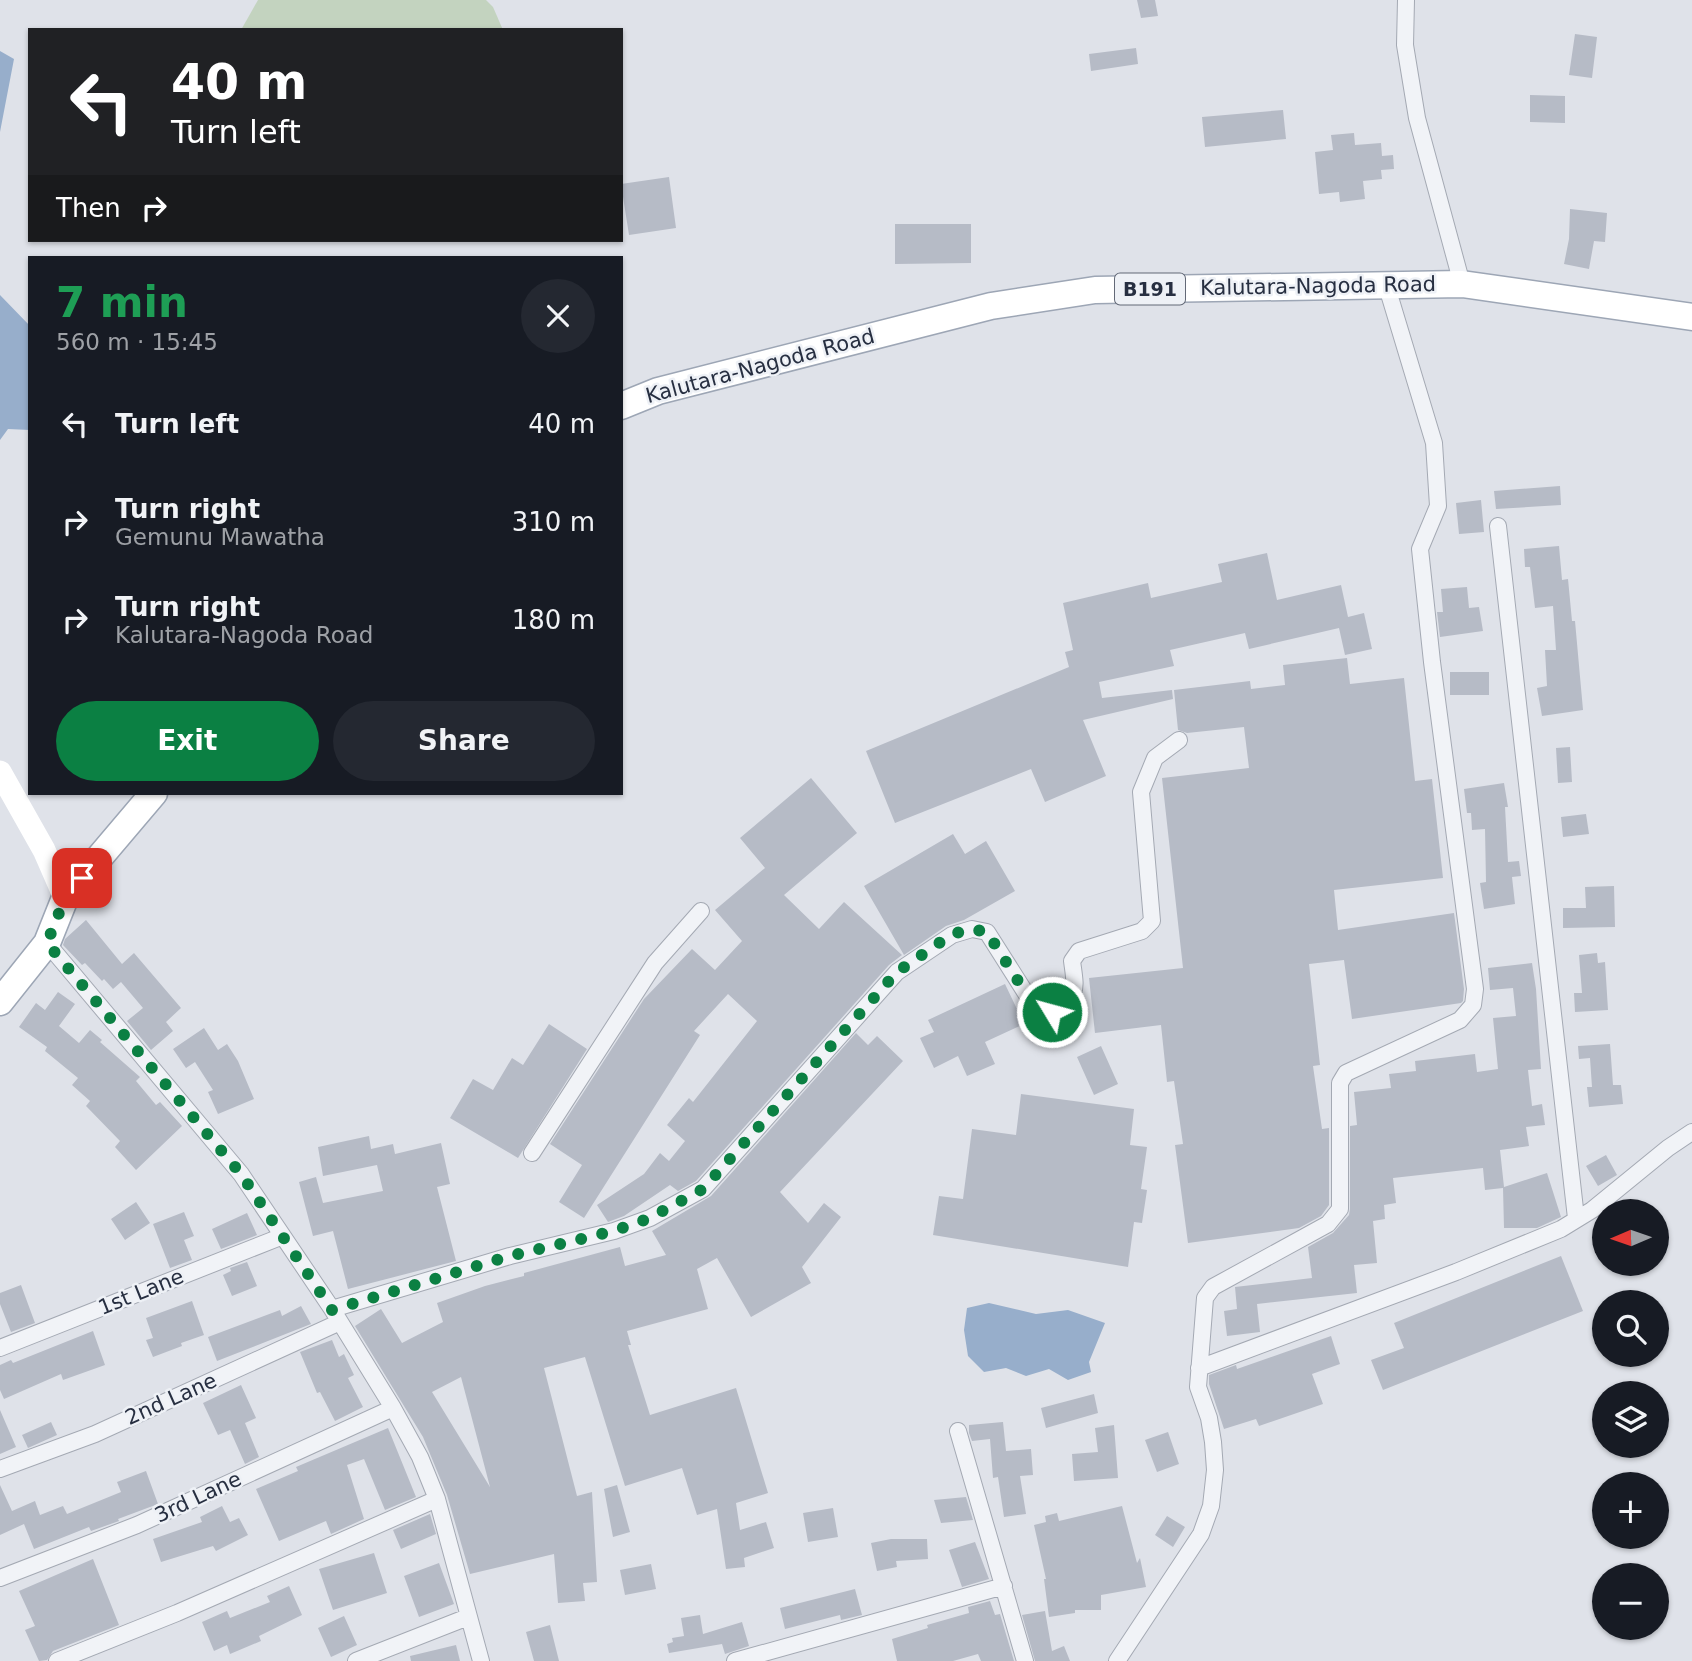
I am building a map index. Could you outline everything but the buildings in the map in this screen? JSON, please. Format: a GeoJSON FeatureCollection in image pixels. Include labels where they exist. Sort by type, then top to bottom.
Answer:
{"type":"FeatureCollection","features":[{"type":"Feature","properties":{"kind":"main road","name":"Kalutara-Nagoda Road"},"geometry":{"type":"LineString","coordinates":[[623,405],[658,391],[991,306],[1095,290],[1462,284],[1692,317]]}},
{"type":"Feature","properties":{"kind":"main road"},"geometry":{"type":"LineString","coordinates":[[0,1002],[47,943],[65,898],[152,795]]}},
{"type":"Feature","properties":{"kind":"street"},"geometry":{"type":"LineString","coordinates":[[1406,0],[1405,45],[1417,118],[1462,284]]}},
{"type":"Feature","properties":{"kind":"street"},"geometry":{"type":"LineString","coordinates":[[1117,1661],[1201,1534],[1211,1506],[1215,1470],[1213,1442],[1209,1418],[1198,1387],[1205,1298],[1213,1287],[1328,1224],[1340,1209],[1340,1083],[1346,1073],[1460,1020],[1473,1005],[1475,989],[1432,662],[1420,549],[1438,506],[1434,443],[1387,284]]}},
{"type":"Feature","properties":{"kind":"street"},"geometry":{"type":"LineString","coordinates":[[1498,526],[1576,1218]]}},
{"type":"Feature","properties":{"kind":"street","name":"2nd Lane"},"geometry":{"type":"LineString","coordinates":[[0,1469],[95,1434],[336,1316],[510,1256],[614,1231],[650,1218],[703,1189],[897,972],[952,934],[972,929],[987,932],[1032,1003],[1052,1012],[1069,1002],[1075,987],[1072,961],[1079,951],[1142,931],[1152,921],[1141,792],[1155,758],[1179,740]]}},
{"type":"Feature","properties":{"kind":"street"},"geometry":{"type":"LineString","coordinates":[[0,772],[44,850],[65,898]]}},
{"type":"Feature","properties":{"kind":"street"},"geometry":{"type":"LineString","coordinates":[[532,1153],[655,963],[701,911]]}},
{"type":"Feature","properties":{"kind":"street"},"geometry":{"type":"LineString","coordinates":[[47,943],[241,1174],[336,1316],[393,1408],[420,1457],[437,1499],[481,1661]]}},
{"type":"Feature","properties":{"kind":"street"},"geometry":{"type":"LineString","coordinates":[[1199,1368],[1456,1272],[1561,1229],[1592,1210],[1668,1148],[1692,1132]]}},
{"type":"Feature","properties":{"kind":"street","name":"1st Lane"},"geometry":{"type":"LineString","coordinates":[[0,1349],[283,1236]]}},
{"type":"Feature","properties":{"kind":"street","name":"3rd Lane"},"geometry":{"type":"LineString","coordinates":[[0,1578],[137,1525],[393,1408]]}},
{"type":"Feature","properties":{"kind":"street"},"geometry":{"type":"LineString","coordinates":[[958,1431],[1025,1661]]}},
{"type":"Feature","properties":{"kind":"street"},"geometry":{"type":"LineString","coordinates":[[57,1661],[177,1613],[437,1499]]}},
{"type":"Feature","properties":{"kind":"street"},"geometry":{"type":"LineString","coordinates":[[735,1661],[1004,1586]]}},
{"type":"Feature","properties":{"kind":"street"},"geometry":{"type":"LineString","coordinates":[[356,1661],[468,1617]]}},
{"type":"Feature","properties":{"kind":"green space"},"geometry":{"type":"Polygon","coordinates":[[[258,0],[486,0],[493,7],[502,28],[242,28],[258,0]]]}},
{"type":"Feature","properties":{"kind":"water"},"geometry":{"type":"Polygon","coordinates":[[[0,51],[14,59],[0,132],[0,51]]]}},
{"type":"Feature","properties":{"kind":"water"},"geometry":{"type":"Polygon","coordinates":[[[0,295],[28,324],[28,430],[8,429],[0,440],[0,295]]]}},
{"type":"Feature","properties":{"kind":"water"},"geometry":{"type":"Polygon","coordinates":[[[989,1303],[1036,1314],[1068,1310],[1105,1323],[1089,1362],[1091,1372],[1068,1380],[1049,1369],[1026,1376],[1006,1368],[984,1372],[968,1356],[964,1330],[967,1308],[989,1303]]]}},
{"type":"Feature","properties":{"kind":"route"},"geometry":{"type":"LineString","coordinates":[[82,878],[65,898],[47,943],[241,1174],[332,1310],[510,1256],[614,1231],[650,1218],[703,1189],[897,972],[952,934],[972,929],[987,932],[1032,1003],[1052,1012]]}}]}
